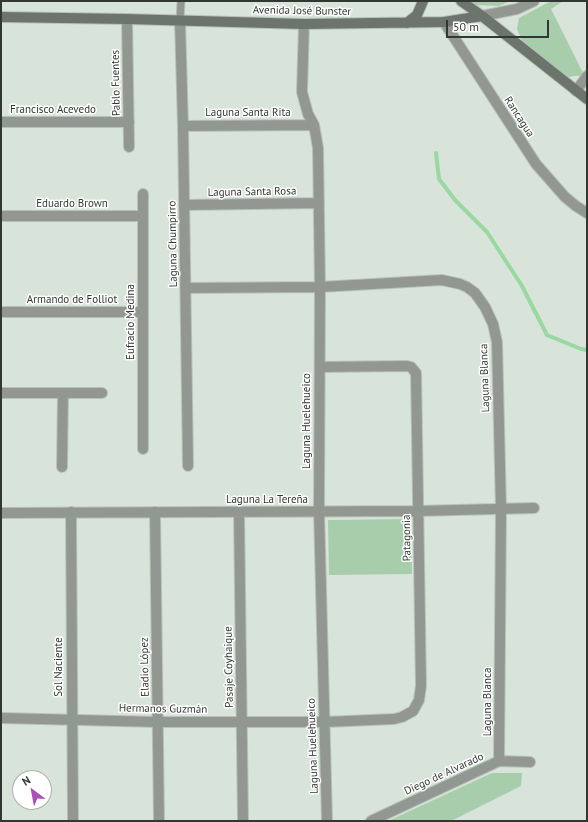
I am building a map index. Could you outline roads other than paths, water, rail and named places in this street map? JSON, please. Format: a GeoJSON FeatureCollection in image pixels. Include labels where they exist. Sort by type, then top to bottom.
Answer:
{"type":"FeatureCollection","features":[{"type":"Feature","properties":{"kind":"main road"},"geometry":{"type":"LineString","coordinates":[[407,23],[417,15],[423,1]]}},
{"type":"Feature","properties":{"kind":"main road"},"geometry":{"type":"LineString","coordinates":[[461,1],[587,99]]}},
{"type":"Feature","properties":{"kind":"main road","name":"Avenida José Bunster"},"geometry":{"type":"LineString","coordinates":[[1,17],[304,24],[444,22],[482,16]]}},
{"type":"Feature","properties":{"kind":"street"},"geometry":{"type":"LineString","coordinates":[[482,16],[518,9],[534,1]]}},
{"type":"Feature","properties":{"kind":"street","name":"Pablo Fuentes"},"geometry":{"type":"LineString","coordinates":[[127,19],[129,147]]}},
{"type":"Feature","properties":{"kind":"street","name":"Laguna Chumpirro"},"geometry":{"type":"LineString","coordinates":[[180,21],[188,466]]}},
{"type":"Feature","properties":{"kind":"street","name":"Rancagua"},"geometry":{"type":"LineString","coordinates":[[444,22],[536,164],[565,197],[587,213]]}},
{"type":"Feature","properties":{"kind":"street","name":"Laguna Huelehueico"},"geometry":{"type":"LineString","coordinates":[[304,24],[302,92],[308,114],[314,125],[318,148],[320,286],[319,511],[327,821]]}},
{"type":"Feature","properties":{"kind":"street"},"geometry":{"type":"LineString","coordinates":[[576,91],[587,76]]}},
{"type":"Feature","properties":{"kind":"street","name":"Francisco Acevedo"},"geometry":{"type":"LineString","coordinates":[[1,122],[129,122]]}},
{"type":"Feature","properties":{"kind":"street","name":"Laguna Santa Rita"},"geometry":{"type":"LineString","coordinates":[[183,126],[314,125]]}},
{"type":"Feature","properties":{"kind":"street","name":"Eufracio Medina"},"geometry":{"type":"LineString","coordinates":[[143,194],[143,449]]}},
{"type":"Feature","properties":{"kind":"street","name":"Laguna Santa Rosa"},"geometry":{"type":"LineString","coordinates":[[184,205],[319,203]]}},
{"type":"Feature","properties":{"kind":"street","name":"Eduardo Brown"},"geometry":{"type":"LineString","coordinates":[[1,216],[143,216]]}},
{"type":"Feature","properties":{"kind":"street","name":"Laguna Blanca"},"geometry":{"type":"LineString","coordinates":[[186,288],[320,286],[442,280],[460,284],[475,293],[480,300],[493,324],[497,342],[501,509],[499,761]]}},
{"type":"Feature","properties":{"kind":"street","name":"Armando de Folliot"},"geometry":{"type":"LineString","coordinates":[[1,312],[143,312]]}},
{"type":"Feature","properties":{"kind":"street","name":"Patagonia"},"geometry":{"type":"LineString","coordinates":[[320,367],[407,366],[414,369],[417,377],[420,693],[413,711],[394,719],[325,722]]}},
{"type":"Feature","properties":{"kind":"street"},"geometry":{"type":"LineString","coordinates":[[1,393],[102,393]]}},
{"type":"Feature","properties":{"kind":"street"},"geometry":{"type":"LineString","coordinates":[[62,467],[63,393]]}},
{"type":"Feature","properties":{"kind":"street","name":"Laguna La Tereña"},"geometry":{"type":"LineString","coordinates":[[1,513],[418,511],[534,508]]}},
{"type":"Feature","properties":{"kind":"street","name":"Sol Naciente"},"geometry":{"type":"LineString","coordinates":[[71,512],[73,821]]}},
{"type":"Feature","properties":{"kind":"street","name":"Eladio López"},"geometry":{"type":"LineString","coordinates":[[155,512],[159,821]]}},
{"type":"Feature","properties":{"kind":"street","name":"Pasaje Coyhaique"},"geometry":{"type":"LineString","coordinates":[[239,512],[244,821]]}},
{"type":"Feature","properties":{"kind":"street","name":"Hermanos Guzmán"},"geometry":{"type":"LineString","coordinates":[[1,718],[158,722],[325,722]]}},
{"type":"Feature","properties":{"kind":"street","name":"Diego de Alvarado"},"geometry":{"type":"LineString","coordinates":[[371,821],[499,761],[530,762]]}},
{"type":"Feature","properties":{"kind":"lane"},"geometry":{"type":"LineString","coordinates":[[180,21],[181,1]]}},
{"type":"Feature","properties":{"kind":"waterway"},"geometry":{"type":"LineString","coordinates":[[436,153],[439,179],[455,200],[487,232],[522,286],[547,335],[587,350]]}}]}
